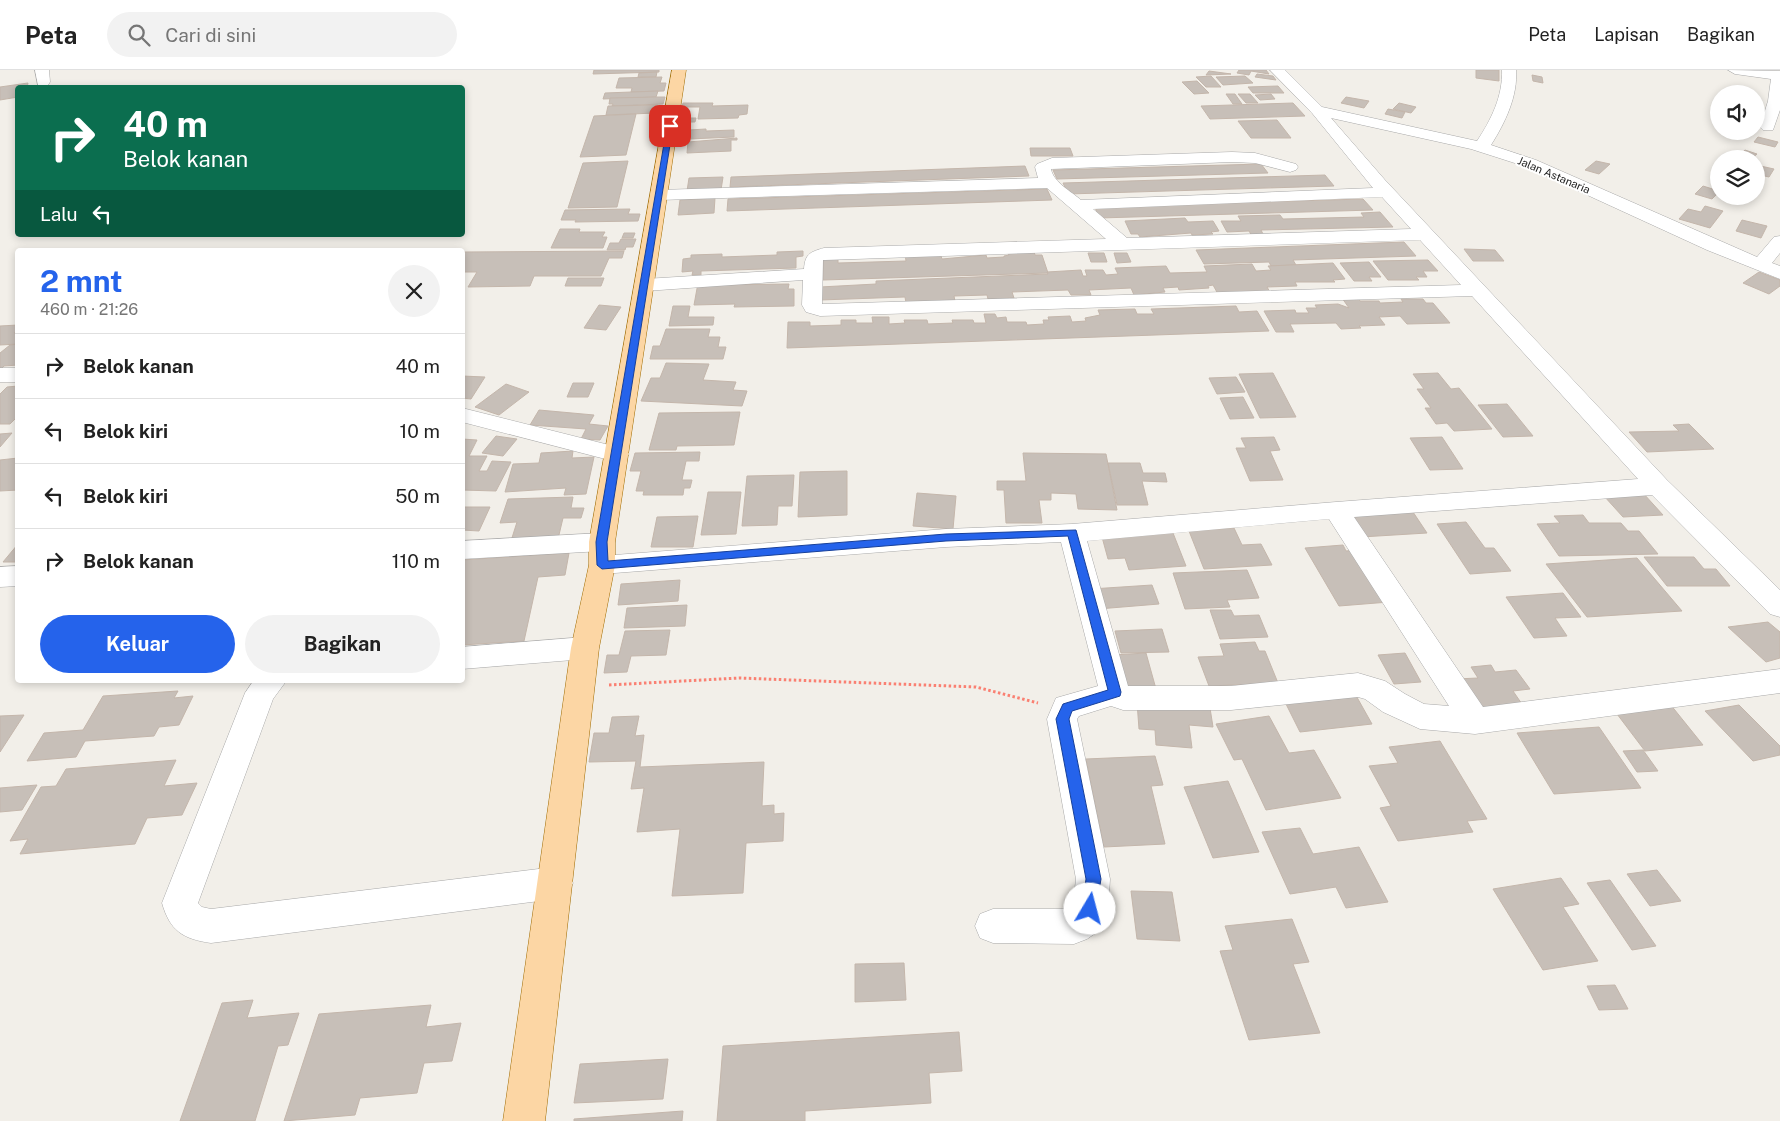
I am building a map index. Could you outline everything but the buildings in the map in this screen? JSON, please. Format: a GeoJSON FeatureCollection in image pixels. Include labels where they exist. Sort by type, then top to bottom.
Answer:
{"type":"FeatureCollection","features":[{"type":"Feature","properties":{"kind":"main road"},"geometry":{"type":"LineString","coordinates":[[524,1121],[585,648],[680,70]]}},
{"type":"Feature","properties":{"kind":"street"},"geometry":{"type":"LineString","coordinates":[[1277,70],[1317,110],[1377,182],[1658,486],[1780,607]]}},
{"type":"Feature","properties":{"kind":"street"},"geometry":{"type":"LineString","coordinates":[[1480,147],[1485,142],[1508,96],[1511,84],[1509,70]]}},
{"type":"Feature","properties":{"kind":"street"},"geometry":{"type":"LineString","coordinates":[[1736,70],[1779,76],[1768,127]]}},
{"type":"Feature","properties":{"kind":"street","name":"Jalan Astanaria"},"geometry":{"type":"LineString","coordinates":[[1317,110],[1480,147],[1530,163],[1714,246],[1780,272]]}},
{"type":"Feature","properties":{"kind":"street"},"geometry":{"type":"LineString","coordinates":[[1123,244],[1051,183],[1042,170],[1043,167],[1052,163],[1232,157],[1255,158],[1290,167]]}},
{"type":"Feature","properties":{"kind":"street"},"geometry":{"type":"LineString","coordinates":[[1076,204],[1377,182]]}},
{"type":"Feature","properties":{"kind":"street"},"geometry":{"type":"LineString","coordinates":[[659,195],[1051,183]]}},
{"type":"Feature","properties":{"kind":"street"},"geometry":{"type":"LineString","coordinates":[[1425,234],[824,254],[814,259],[812,305],[820,310],[1477,290]]}},
{"type":"Feature","properties":{"kind":"street"},"geometry":{"type":"LineString","coordinates":[[1761,265],[1780,241]]}},
{"type":"Feature","properties":{"kind":"street"},"geometry":{"type":"LineString","coordinates":[[644,284],[813,274]]}},
{"type":"Feature","properties":{"kind":"street"},"geometry":{"type":"LineString","coordinates":[[0,375],[15,375]]}},
{"type":"Feature","properties":{"kind":"street"},"geometry":{"type":"LineString","coordinates":[[465,416],[618,454]]}},
{"type":"Feature","properties":{"kind":"street"},"geometry":{"type":"LineString","coordinates":[[465,550],[602,553],[1072,532],[1658,486]]}},
{"type":"Feature","properties":{"kind":"street"},"geometry":{"type":"LineString","coordinates":[[1336,510],[1476,721]]}},
{"type":"Feature","properties":{"kind":"street"},"geometry":{"type":"LineString","coordinates":[[1072,532],[1115,692],[1123,698],[1231,698],[1358,685],[1374,689],[1420,716],[1476,721],[1780,681]]}},
{"type":"Feature","properties":{"kind":"street"},"geometry":{"type":"LineString","coordinates":[[0,577],[15,576]]}},
{"type":"Feature","properties":{"kind":"street"},"geometry":{"type":"LineString","coordinates":[[465,658],[585,648]]}},
{"type":"Feature","properties":{"kind":"street"},"geometry":{"type":"LineString","coordinates":[[269,683],[260,692],[180,903],[182,912],[189,921],[211,926],[555,883]]}},
{"type":"Feature","properties":{"kind":"street"},"geometry":{"type":"LineString","coordinates":[[993,926],[1074,927],[1084,920],[1090,909],[1093,879],[1062,719],[1065,709],[1115,692]]}},
{"type":"Feature","properties":{"kind":"path"},"geometry":{"type":"LineString","coordinates":[[581,686],[740,678],[976,687],[1065,709]]}},
{"type":"Feature","properties":{"kind":"route"},"geometry":{"type":"LineString","coordinates":[[670,126],[618,454],[602,542],[602,565],[946,538],[1072,532],[1115,692],[1067,707],[1062,719],[1093,879],[1093,896],[1090,909]]}}]}
